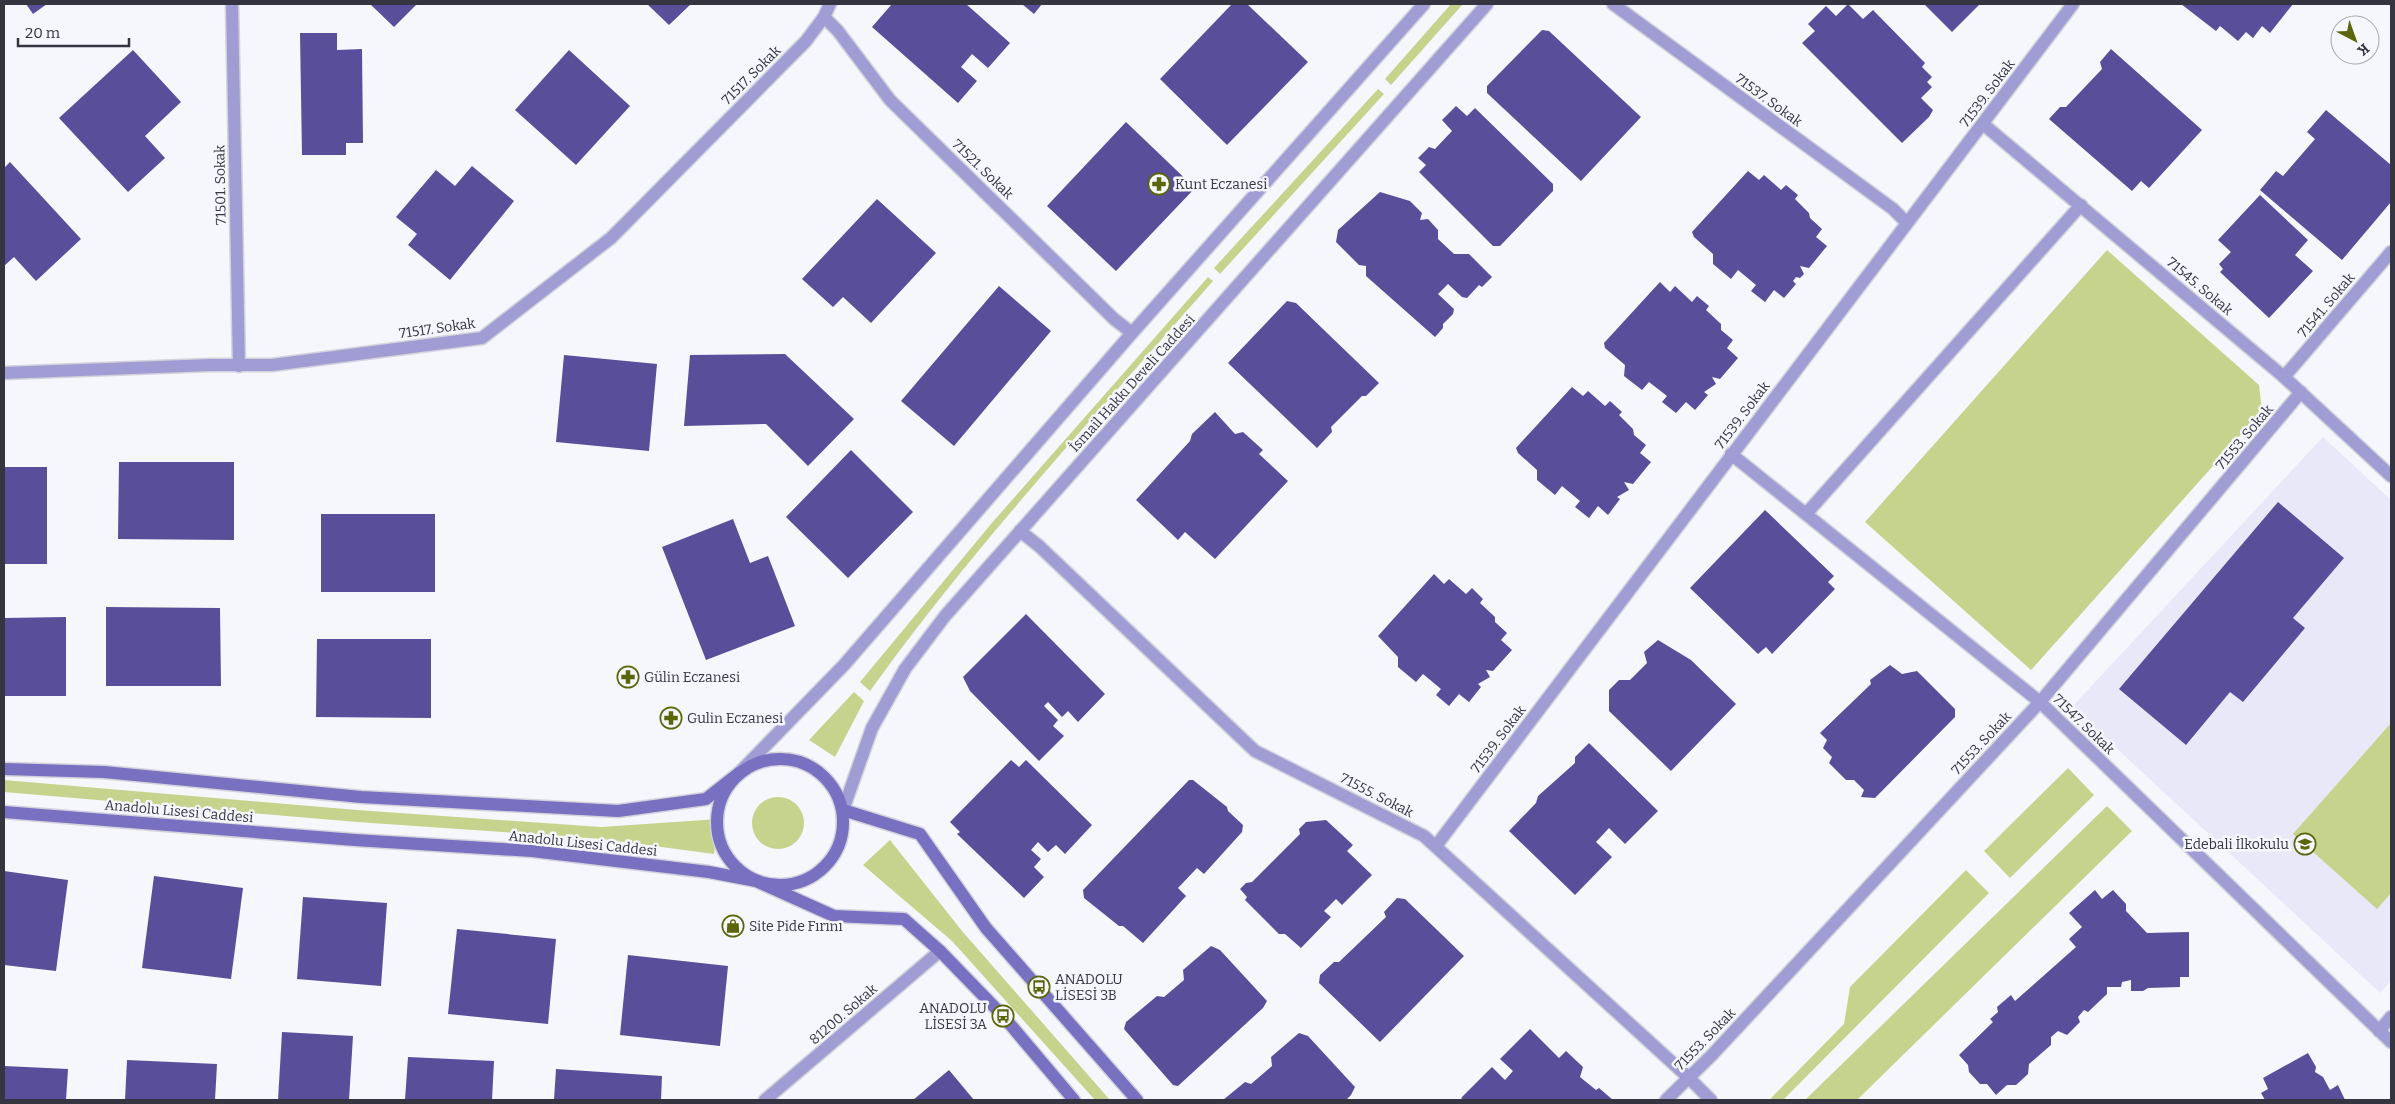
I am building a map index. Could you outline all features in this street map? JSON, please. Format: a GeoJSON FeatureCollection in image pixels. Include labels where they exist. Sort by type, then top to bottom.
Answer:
{"type":"FeatureCollection","features":[{"type":"Feature","properties":{"kind":"main road"},"geometry":{"type":"LineString","coordinates":[[4,769],[114,773],[361,797],[618,812],[706,799],[739,773],[758,762],[780,758],[802,761],[821,773],[835,789],[843,810],[844,829],[838,848],[828,864],[813,876],[795,884],[775,885],[756,881],[738,870],[724,853],[717,832],[717,810],[724,790],[739,773]]}},
{"type":"Feature","properties":{"kind":"main road"},"geometry":{"type":"LineString","coordinates":[[843,810],[920,834],[986,928],[1138,1100]]}},
{"type":"Feature","properties":{"kind":"main road","name":"Anadolu Lisesi Caddesi"},"geometry":{"type":"LineString","coordinates":[[4,812],[355,840],[532,851],[709,872],[756,881],[834,916],[904,919],[940,951],[1003,1016],[1074,1100]]}},
{"type":"Feature","properties":{"kind":"street","name":"71501. Sokak"},"geometry":{"type":"LineString","coordinates":[[232,4],[239,366]]}},
{"type":"Feature","properties":{"kind":"street","name":"71517. Sokak"},"geometry":{"type":"LineString","coordinates":[[4,373],[210,365],[272,365],[482,338],[611,238],[806,41],[824,17],[830,4]]}},
{"type":"Feature","properties":{"kind":"street"},"geometry":{"type":"LineString","coordinates":[[739,773],[844,665],[1132,333],[1424,4]]}},
{"type":"Feature","properties":{"kind":"street","name":"İsmail Hakkı Develi Caddesi"},"geometry":{"type":"LineString","coordinates":[[843,810],[872,728],[905,669],[945,616],[1487,4]]}},
{"type":"Feature","properties":{"kind":"street","name":"71537. Sokak"},"geometry":{"type":"LineString","coordinates":[[1613,4],[1893,209],[1906,222]]}},
{"type":"Feature","properties":{"kind":"street","name":"71539. Sokak"},"geometry":{"type":"LineString","coordinates":[[1436,846],[1906,222],[1984,124],[2073,4]]}},
{"type":"Feature","properties":{"kind":"street","name":"71521. Sokak"},"geometry":{"type":"LineString","coordinates":[[824,17],[838,31],[890,100],[1114,319],[1132,333]]}},
{"type":"Feature","properties":{"kind":"street","name":"71545. Sokak"},"geometry":{"type":"LineString","coordinates":[[1984,124],[2284,377],[2391,476]]}},
{"type":"Feature","properties":{"kind":"street"},"geometry":{"type":"LineString","coordinates":[[1806,514],[2081,205]]}},
{"type":"Feature","properties":{"kind":"street","name":"71541. Sokak"},"geometry":{"type":"LineString","coordinates":[[2284,377],[2391,252]]}},
{"type":"Feature","properties":{"kind":"street","name":"71553. Sokak"},"geometry":{"type":"LineString","coordinates":[[1666,1100],[2040,702],[2301,392]]}},
{"type":"Feature","properties":{"kind":"street","name":"71547. Sokak"},"geometry":{"type":"LineString","coordinates":[[1731,454],[2040,702],[2391,1042]]}},
{"type":"Feature","properties":{"kind":"street","name":"71555. Sokak"},"geometry":{"type":"LineString","coordinates":[[1020,532],[1039,546],[1255,751],[1424,836],[1711,1100]]}},
{"type":"Feature","properties":{"kind":"street","name":"81200. Sokak"},"geometry":{"type":"LineString","coordinates":[[766,1100],[940,951]]}},
{"type":"Feature","properties":{"kind":"street"},"geometry":{"type":"LineString","coordinates":[[2379,1031],[2391,1017]]}},
{"type":"Feature","properties":{"kind":"shaded area","name":"Edebali İlkokulu"},"geometry":{"type":"Polygon","coordinates":[[[2323,437],[2391,500],[2391,981],[2380,993],[2072,707],[2323,437]]]}},
{"type":"Feature","properties":{"kind":"green space"},"geometry":{"type":"Polygon","coordinates":[[[1451,4],[1463,4],[1391,85],[1385,79],[1451,4]]]}},
{"type":"Feature","properties":{"kind":"green space"},"geometry":{"type":"Polygon","coordinates":[[[1378,89],[1384,94],[1220,274],[1214,268],[1378,89]]]}},
{"type":"Feature","properties":{"kind":"green space"},"geometry":{"type":"Polygon","coordinates":[[[2107,250],[2259,385],[2262,411],[2031,670],[1865,522],[2107,250]]]}},
{"type":"Feature","properties":{"kind":"green space"},"geometry":{"type":"Polygon","coordinates":[[[1208,277],[1213,281],[1080,431],[993,533],[910,637],[870,691],[860,682],[991,524],[1208,277]]]}},
{"type":"Feature","properties":{"kind":"green space"},"geometry":{"type":"Polygon","coordinates":[[[854,692],[864,701],[835,757],[809,740],[854,692]]]}},
{"type":"Feature","properties":{"kind":"green space"},"geometry":{"type":"Polygon","coordinates":[[[2391,723],[2391,893],[2377,909],[2293,834],[2391,723]]]}},
{"type":"Feature","properties":{"kind":"green space"},"geometry":{"type":"Polygon","coordinates":[[[2068,768],[2094,795],[2010,878],[1984,851],[2068,768]]]}},
{"type":"Feature","properties":{"kind":"green space"},"geometry":{"type":"Polygon","coordinates":[[[4,780],[357,810],[601,827],[719,819],[714,854],[602,839],[357,822],[4,792],[4,780]]]}},
{"type":"Feature","properties":{"kind":"green space"},"geometry":{"type":"Polygon","coordinates":[[[778,797],[788,799],[796,805],[802,813],[804,823],[802,833],[796,841],[788,847],[778,849],[768,847],[760,841],[754,833],[752,823],[754,813],[760,805],[768,799],[778,797]]]}},
{"type":"Feature","properties":{"kind":"green space"},"geometry":{"type":"Polygon","coordinates":[[[2107,806],[2132,831],[1857,1100],[1805,1100],[2107,806]]]}},
{"type":"Feature","properties":{"kind":"green space"},"geometry":{"type":"Polygon","coordinates":[[[890,840],[962,931],[1110,1100],[1095,1100],[952,941],[863,865],[890,840]]]}},
{"type":"Feature","properties":{"kind":"green space"},"geometry":{"type":"Polygon","coordinates":[[[1966,870],[1989,893],[1783,1100],[1773,1100],[1771,1098],[1844,1024],[1850,987],[1966,870]]]}},
{"type":"Feature","properties":{"kind":"building"},"geometry":{"type":"Polygon","coordinates":[[[26,4],[47,4],[33,14],[26,4]]]}},
{"type":"Feature","properties":{"kind":"building"},"geometry":{"type":"Polygon","coordinates":[[[370,4],[417,4],[394,27],[370,4]]]}},
{"type":"Feature","properties":{"kind":"building"},"geometry":{"type":"Polygon","coordinates":[[[647,4],[691,4],[669,25],[647,4]]]}},
{"type":"Feature","properties":{"kind":"building"},"geometry":{"type":"Polygon","coordinates":[[[892,4],[966,4],[1010,43],[988,68],[972,54],[961,67],[977,81],[958,103],[872,27],[892,4]]]}},
{"type":"Feature","properties":{"kind":"building"},"geometry":{"type":"Polygon","coordinates":[[[1022,4],[1042,4],[1034,14],[1022,4]]]}},
{"type":"Feature","properties":{"kind":"building"},"geometry":{"type":"Polygon","coordinates":[[[1232,4],[1247,4],[1308,62],[1227,145],[1160,79],[1232,4]]]}},
{"type":"Feature","properties":{"kind":"building"},"geometry":{"type":"Polygon","coordinates":[[[1848,4],[1863,19],[1873,10],[1925,63],[1922,67],[1932,77],[1927,82],[1932,87],[1921,98],[1933,110],[1929,117],[1902,143],[1802,43],[1815,31],[1808,24],[1826,6],[1836,16],[1848,4]]]}},
{"type":"Feature","properties":{"kind":"building"},"geometry":{"type":"Polygon","coordinates":[[[1924,4],[1980,4],[1952,32],[1924,4]]]}},
{"type":"Feature","properties":{"kind":"building"},"geometry":{"type":"Polygon","coordinates":[[[2181,4],[2293,4],[2270,33],[2262,26],[2253,38],[2246,32],[2238,41],[2220,26],[2216,31],[2181,4]]]}},
{"type":"Feature","properties":{"kind":"building"},"geometry":{"type":"Polygon","coordinates":[[[1542,30],[1549,31],[1641,117],[1581,181],[1487,93],[1487,86],[1542,30]]]}},
{"type":"Feature","properties":{"kind":"building"},"geometry":{"type":"Polygon","coordinates":[[[300,33],[337,33],[337,50],[362,49],[363,143],[346,143],[346,155],[302,155],[300,33]]]}},
{"type":"Feature","properties":{"kind":"building"},"geometry":{"type":"Polygon","coordinates":[[[2111,49],[2202,130],[2149,188],[2141,181],[2132,191],[2049,119],[2060,107],[2066,107],[2102,69],[2100,62],[2111,49]]]}},
{"type":"Feature","properties":{"kind":"building"},"geometry":{"type":"Polygon","coordinates":[[[133,50],[181,102],[145,136],[165,158],[128,192],[59,118],[133,50]]]}},
{"type":"Feature","properties":{"kind":"building"},"geometry":{"type":"Polygon","coordinates":[[[569,50],[630,106],[576,165],[515,110],[569,50]]]}},
{"type":"Feature","properties":{"kind":"building"},"geometry":{"type":"Polygon","coordinates":[[[1456,106],[1467,116],[1475,108],[1553,184],[1553,191],[1500,246],[1493,246],[1419,172],[1426,165],[1418,158],[1429,147],[1435,149],[1452,131],[1442,120],[1456,106]]]}},
{"type":"Feature","properties":{"kind":"building"},"geometry":{"type":"Polygon","coordinates":[[[2326,110],[2391,165],[2391,202],[2342,260],[2260,190],[2276,171],[2283,176],[2315,139],[2307,132],[2326,110]]]}},
{"type":"Feature","properties":{"kind":"building"},"geometry":{"type":"Polygon","coordinates":[[[1126,122],[1195,188],[1116,271],[1047,206],[1126,122]]]}},
{"type":"Feature","properties":{"kind":"building"},"geometry":{"type":"Polygon","coordinates":[[[10,162],[81,239],[36,281],[14,257],[4,266],[4,168],[10,162]]]}},
{"type":"Feature","properties":{"kind":"building"},"geometry":{"type":"Polygon","coordinates":[[[472,166],[514,201],[450,280],[408,245],[417,234],[396,217],[436,170],[455,186],[472,166]]]}},
{"type":"Feature","properties":{"kind":"building"},"geometry":{"type":"Polygon","coordinates":[[[1748,171],[1759,180],[1764,175],[1781,190],[1786,185],[1798,195],[1795,199],[1809,213],[1810,218],[1822,229],[1816,237],[1827,246],[1809,268],[1800,266],[1804,274],[1800,278],[1796,277],[1793,281],[1796,284],[1784,298],[1774,290],[1765,302],[1751,291],[1756,285],[1738,270],[1731,279],[1713,264],[1713,254],[1694,237],[1692,232],[1748,171]]]}},
{"type":"Feature","properties":{"kind":"building"},"geometry":{"type":"Polygon","coordinates":[[[1380,192],[1410,201],[1422,213],[1420,220],[1428,219],[1438,230],[1438,239],[1454,254],[1469,254],[1492,277],[1482,287],[1479,285],[1467,298],[1462,297],[1448,284],[1438,294],[1454,309],[1453,314],[1443,324],[1443,328],[1435,337],[1366,276],[1366,266],[1359,265],[1336,242],[1338,230],[1380,192]]]}},
{"type":"Feature","properties":{"kind":"building"},"geometry":{"type":"Polygon","coordinates":[[[2260,195],[2308,240],[2295,255],[2313,271],[2269,318],[2220,272],[2223,269],[2219,264],[2231,252],[2218,240],[2260,195]]]}},
{"type":"Feature","properties":{"kind":"building"},"geometry":{"type":"Polygon","coordinates":[[[877,199],[936,253],[871,323],[843,297],[833,307],[802,279],[877,199]]]}},
{"type":"Feature","properties":{"kind":"building"},"geometry":{"type":"Polygon","coordinates":[[[1660,282],[1670,292],[1675,286],[1692,302],[1697,296],[1709,306],[1706,310],[1721,324],[1721,330],[1733,340],[1727,348],[1738,358],[1720,379],[1712,377],[1716,384],[1704,392],[1708,395],[1695,410],[1686,402],[1676,413],[1662,402],[1667,396],[1649,382],[1642,390],[1624,376],[1625,365],[1605,348],[1604,343],[1660,282]]]}},
{"type":"Feature","properties":{"kind":"building"},"geometry":{"type":"Polygon","coordinates":[[[999,286],[1051,331],[954,446],[901,401],[999,286]]]}},
{"type":"Feature","properties":{"kind":"building"},"geometry":{"type":"Polygon","coordinates":[[[1287,301],[1296,303],[1379,383],[1366,396],[1362,396],[1331,427],[1332,432],[1317,448],[1228,363],[1287,301]]]}},
{"type":"Feature","properties":{"kind":"building"},"geometry":{"type":"Polygon","coordinates":[[[785,354],[854,419],[808,466],[766,424],[684,426],[690,355],[785,354]]]}},
{"type":"Feature","properties":{"kind":"building"},"geometry":{"type":"Polygon","coordinates":[[[564,355],[657,364],[649,451],[556,442],[564,355]]]}},
{"type":"Feature","properties":{"kind":"building"},"geometry":{"type":"Polygon","coordinates":[[[1572,387],[1583,396],[1588,391],[1605,406],[1610,401],[1622,412],[1619,415],[1633,429],[1634,435],[1646,445],[1640,453],[1651,462],[1633,484],[1624,482],[1629,490],[1617,497],[1620,499],[1608,515],[1598,506],[1589,518],[1575,507],[1580,501],[1562,486],[1555,495],[1537,480],[1537,470],[1518,453],[1516,448],[1572,387]]]}},
{"type":"Feature","properties":{"kind":"building"},"geometry":{"type":"Polygon","coordinates":[[[1215,412],[1235,434],[1243,432],[1263,450],[1259,454],[1288,481],[1215,559],[1185,532],[1178,540],[1136,500],[1190,441],[1192,434],[1215,412]]]}},
{"type":"Feature","properties":{"kind":"building"},"geometry":{"type":"Polygon","coordinates":[[[851,450],[913,512],[848,578],[786,517],[851,450]]]}},
{"type":"Feature","properties":{"kind":"building"},"geometry":{"type":"Polygon","coordinates":[[[119,462],[234,462],[234,540],[118,539],[119,462]]]}},
{"type":"Feature","properties":{"kind":"building"},"geometry":{"type":"Polygon","coordinates":[[[4,467],[47,467],[47,564],[4,564],[4,467]]]}},
{"type":"Feature","properties":{"kind":"building"},"geometry":{"type":"Polygon","coordinates":[[[2278,502],[2344,558],[2293,618],[2305,628],[2243,702],[2230,692],[2186,745],[2119,689],[2278,502]]]}},
{"type":"Feature","properties":{"kind":"building"},"geometry":{"type":"Polygon","coordinates":[[[1765,510],[1834,576],[1828,582],[1835,589],[1772,654],[1766,647],[1758,654],[1690,588],[1765,510]]]}},
{"type":"Feature","properties":{"kind":"building"},"geometry":{"type":"Polygon","coordinates":[[[321,514],[435,514],[435,592],[321,592],[321,514]]]}},
{"type":"Feature","properties":{"kind":"building"},"geometry":{"type":"Polygon","coordinates":[[[733,519],[750,563],[768,556],[795,626],[706,660],[662,547],[733,519]]]}},
{"type":"Feature","properties":{"kind":"building"},"geometry":{"type":"Polygon","coordinates":[[[1434,574],[1444,584],[1449,579],[1466,594],[1472,588],[1483,599],[1480,603],[1495,617],[1495,622],[1507,633],[1501,640],[1512,650],[1493,671],[1486,670],[1490,677],[1478,684],[1481,687],[1469,702],[1459,694],[1449,706],[1436,695],[1441,689],[1423,674],[1416,682],[1398,667],[1398,657],[1378,636],[1434,574]]]}},
{"type":"Feature","properties":{"kind":"building"},"geometry":{"type":"Polygon","coordinates":[[[106,607],[220,608],[221,686],[106,686],[106,607]]]}},
{"type":"Feature","properties":{"kind":"building"},"geometry":{"type":"Polygon","coordinates":[[[1026,614],[1105,694],[1078,722],[1068,711],[1062,717],[1048,702],[1044,706],[1058,720],[1053,726],[1064,736],[1039,761],[970,691],[963,677],[1026,614]]]}},
{"type":"Feature","properties":{"kind":"building"},"geometry":{"type":"Polygon","coordinates":[[[66,617],[66,696],[4,696],[4,618],[66,617]]]}},
{"type":"Feature","properties":{"kind":"building"},"geometry":{"type":"Polygon","coordinates":[[[317,639],[431,639],[431,718],[316,717],[317,639]]]}},
{"type":"Feature","properties":{"kind":"building"},"geometry":{"type":"Polygon","coordinates":[[[1658,640],[1691,660],[1736,704],[1671,771],[1609,711],[1609,690],[1619,680],[1630,680],[1647,663],[1644,652],[1658,640]]]}},
{"type":"Feature","properties":{"kind":"building"},"geometry":{"type":"Polygon","coordinates":[[[1890,665],[1902,674],[1917,671],[1955,709],[1955,717],[1875,798],[1861,797],[1864,790],[1854,780],[1846,780],[1829,763],[1832,757],[1823,748],[1827,740],[1820,733],[1871,684],[1870,680],[1890,665]]]}},
{"type":"Feature","properties":{"kind":"building"},"geometry":{"type":"Polygon","coordinates":[[[1589,743],[1658,811],[1625,844],[1609,828],[1596,842],[1612,857],[1575,895],[1509,831],[1536,803],[1538,796],[1575,763],[1575,757],[1589,743]]]}},
{"type":"Feature","properties":{"kind":"building"},"geometry":{"type":"Polygon","coordinates":[[[1011,760],[1019,767],[1026,760],[1092,825],[1065,854],[1056,845],[1048,852],[1038,842],[1031,850],[1041,859],[1034,867],[1044,877],[1024,898],[957,834],[960,832],[950,822],[1011,760]]]}},
{"type":"Feature","properties":{"kind":"building"},"geometry":{"type":"Polygon","coordinates":[[[1189,780],[1193,780],[1227,807],[1228,811],[1243,825],[1242,832],[1204,874],[1197,868],[1178,888],[1186,896],[1143,943],[1084,898],[1083,890],[1189,780]]]}},
{"type":"Feature","properties":{"kind":"building"},"geometry":{"type":"Polygon","coordinates":[[[1326,820],[1353,845],[1347,851],[1372,875],[1342,905],[1336,899],[1324,911],[1331,917],[1301,948],[1285,934],[1279,934],[1245,900],[1247,897],[1240,889],[1246,883],[1252,882],[1300,834],[1299,829],[1306,822],[1326,820]]]}},
{"type":"Feature","properties":{"kind":"building"},"geometry":{"type":"Polygon","coordinates":[[[4,871],[68,880],[56,971],[4,965],[4,871]]]}},
{"type":"Feature","properties":{"kind":"building"},"geometry":{"type":"Polygon","coordinates":[[[154,876],[243,888],[231,979],[142,968],[154,876]]]}},
{"type":"Feature","properties":{"kind":"building"},"geometry":{"type":"Polygon","coordinates":[[[2095,890],[2102,899],[2113,890],[2126,904],[2126,911],[2147,933],[2189,932],[2189,977],[2180,977],[2180,987],[2148,988],[2143,991],[2131,991],[2131,980],[2122,982],[2121,987],[2107,987],[2107,994],[2088,1012],[2084,1010],[2078,1017],[2080,1022],[2067,1035],[2058,1031],[2051,1037],[2051,1045],[2029,1064],[2028,1074],[2016,1085],[2007,1085],[1996,1095],[1987,1084],[1980,1084],[1969,1072],[1968,1065],[1959,1055],[1993,1022],[1990,1019],[1998,1012],[1997,1007],[2011,995],[2015,1001],[2076,947],[2069,939],[2082,927],[2069,913],[2095,890]]]}},
{"type":"Feature","properties":{"kind":"building"},"geometry":{"type":"Polygon","coordinates":[[[303,897],[387,903],[381,986],[297,979],[303,897]]]}},
{"type":"Feature","properties":{"kind":"building"},"geometry":{"type":"Polygon","coordinates":[[[1397,898],[1405,899],[1464,956],[1380,1042],[1319,983],[1320,975],[1334,962],[1339,962],[1386,917],[1384,912],[1397,898]]]}},
{"type":"Feature","properties":{"kind":"building"},"geometry":{"type":"Polygon","coordinates":[[[457,929],[556,939],[548,1024],[448,1014],[457,929]]]}},
{"type":"Feature","properties":{"kind":"building"},"geometry":{"type":"Polygon","coordinates":[[[1211,946],[1220,950],[1267,1001],[1263,1008],[1178,1086],[1173,1085],[1124,1029],[1126,1022],[1157,996],[1164,997],[1184,980],[1183,970],[1211,946]]]}},
{"type":"Feature","properties":{"kind":"building"},"geometry":{"type":"Polygon","coordinates":[[[628,955],[728,966],[720,1046],[620,1035],[628,955]]]}},
{"type":"Feature","properties":{"kind":"building"},"geometry":{"type":"Polygon","coordinates":[[[1530,1029],[1559,1058],[1566,1051],[1583,1067],[1580,1077],[1596,1090],[1599,1088],[1613,1100],[1464,1100],[1461,1098],[1492,1067],[1505,1080],[1513,1071],[1500,1059],[1530,1029]]]}},
{"type":"Feature","properties":{"kind":"building"},"geometry":{"type":"Polygon","coordinates":[[[282,1032],[353,1036],[349,1100],[278,1100],[282,1032]]]}},
{"type":"Feature","properties":{"kind":"building"},"geometry":{"type":"Polygon","coordinates":[[[1299,1033],[1308,1036],[1355,1087],[1346,1100],[1223,1100],[1245,1082],[1251,1084],[1272,1066],[1271,1057],[1299,1033]]]}},
{"type":"Feature","properties":{"kind":"building"},"geometry":{"type":"Polygon","coordinates":[[[2308,1053],[2316,1067],[2315,1072],[2323,1077],[2330,1090],[2338,1085],[2345,1100],[2265,1100],[2261,1093],[2268,1089],[2263,1078],[2308,1053]]]}},
{"type":"Feature","properties":{"kind":"building"},"geometry":{"type":"Polygon","coordinates":[[[408,1057],[494,1061],[492,1100],[405,1100],[408,1057]]]}},
{"type":"Feature","properties":{"kind":"building"},"geometry":{"type":"Polygon","coordinates":[[[127,1060],[217,1064],[215,1100],[125,1100],[127,1060]]]}},
{"type":"Feature","properties":{"kind":"building"},"geometry":{"type":"Polygon","coordinates":[[[4,1066],[68,1069],[66,1100],[4,1100],[4,1066]]]}},
{"type":"Feature","properties":{"kind":"building"},"geometry":{"type":"Polygon","coordinates":[[[556,1069],[662,1076],[661,1100],[554,1100],[556,1069]]]}},
{"type":"Feature","properties":{"kind":"building"},"geometry":{"type":"Polygon","coordinates":[[[949,1070],[974,1100],[913,1100],[949,1070]]]}},
{"type":"Feature","properties":{"kind":"place","name":"Kunt Eczanesi"},"geometry":{"type":"Point","coordinates":[1159,184]}},
{"type":"Feature","properties":{"kind":"place","name":"Gülin Eczanesi"},"geometry":{"type":"Point","coordinates":[628,677]}},
{"type":"Feature","properties":{"kind":"place","name":"Gulin Eczanesi"},"geometry":{"type":"Point","coordinates":[671,718]}},
{"type":"Feature","properties":{"kind":"place","name":"Edebali İlkokulu"},"geometry":{"type":"Point","coordinates":[2305,844]}},
{"type":"Feature","properties":{"kind":"place","name":"Site Pide Fırını"},"geometry":{"type":"Point","coordinates":[733,926]}},
{"type":"Feature","properties":{"kind":"place","name":"ANADOLU LİSESİ 3B"},"geometry":{"type":"Point","coordinates":[1039,987]}},
{"type":"Feature","properties":{"kind":"place","name":"ANADOLU LİSESİ 3A"},"geometry":{"type":"Point","coordinates":[1003,1016]}}]}
